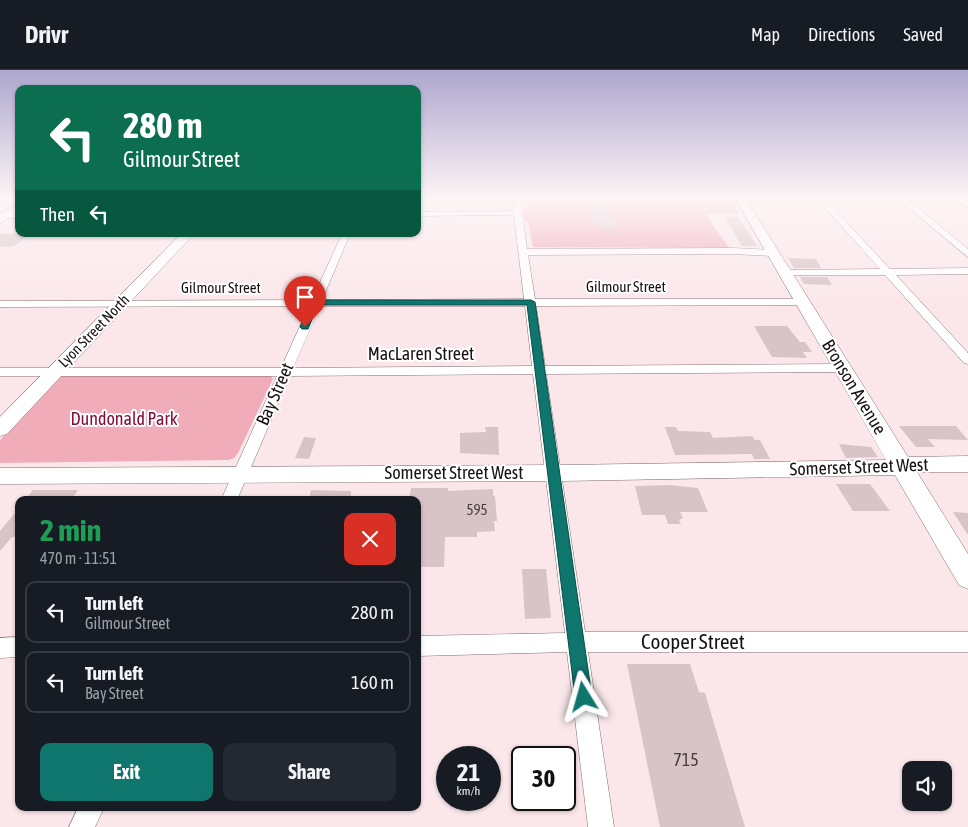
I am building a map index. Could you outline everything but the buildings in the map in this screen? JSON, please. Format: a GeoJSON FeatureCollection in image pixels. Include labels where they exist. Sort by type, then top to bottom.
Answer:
{"type":"FeatureCollection","features":[{"type":"Feature","properties":{"kind":"main road","name":"Bronson Avenue"},"geometry":{"type":"LineString","coordinates":[[761,233],[968,577]]}},
{"type":"Feature","properties":{"kind":"main road","name":"Lyon Street North"},"geometry":{"type":"LineString","coordinates":[[0,428],[185,237]]}},
{"type":"Feature","properties":{"kind":"main road","name":"Somerset Street West"},"geometry":{"type":"LineString","coordinates":[[0,476],[554,473],[902,468],[919,464],[968,464]]}},
{"type":"Feature","properties":{"kind":"street"},"geometry":{"type":"LineString","coordinates":[[520,233],[531,302],[601,827]]}},
{"type":"Feature","properties":{"kind":"street"},"geometry":{"type":"LineString","coordinates":[[853,233],[968,360]]}},
{"type":"Feature","properties":{"kind":"street"},"geometry":{"type":"LineString","coordinates":[[943,233],[968,254]]}},
{"type":"Feature","properties":{"kind":"street","name":"Bay Street"},"geometry":{"type":"LineString","coordinates":[[232,496],[345,237]]}},
{"type":"Feature","properties":{"kind":"street"},"geometry":{"type":"LineString","coordinates":[[523,252],[738,251],[773,253]]}},
{"type":"Feature","properties":{"kind":"street"},"geometry":{"type":"LineString","coordinates":[[786,273],[968,271]]}},
{"type":"Feature","properties":{"kind":"street","name":"Gilmour Street"},"geometry":{"type":"LineString","coordinates":[[0,304],[803,302]]}},
{"type":"Feature","properties":{"kind":"street","name":"MacLaren Street"},"geometry":{"type":"LineString","coordinates":[[0,372],[843,368]]}},
{"type":"Feature","properties":{"kind":"street","name":"Cooper Street"},"geometry":{"type":"LineString","coordinates":[[421,646],[576,642],[968,642]]}},
{"type":"Feature","properties":{"kind":"street"},"geometry":{"type":"LineString","coordinates":[[0,648],[15,648]]}},
{"type":"Feature","properties":{"kind":"street"},"geometry":{"type":"LineString","coordinates":[[82,827],[89,811]]}},
{"type":"Feature","properties":{"kind":"green space"},"geometry":{"type":"Polygon","coordinates":[[[530,233],[719,233],[729,248],[533,247],[530,233]]]}},
{"type":"Feature","properties":{"kind":"green space","name":"Dundonald Park"},"geometry":{"type":"Polygon","coordinates":[[[62,376],[271,376],[273,379],[238,453],[234,458],[228,460],[0,463],[0,440],[62,376]]]}},
{"type":"Feature","properties":{"kind":"route"},"geometry":{"type":"LineString","coordinates":[[305,327],[315,303],[531,302],[584,697]]}}]}
